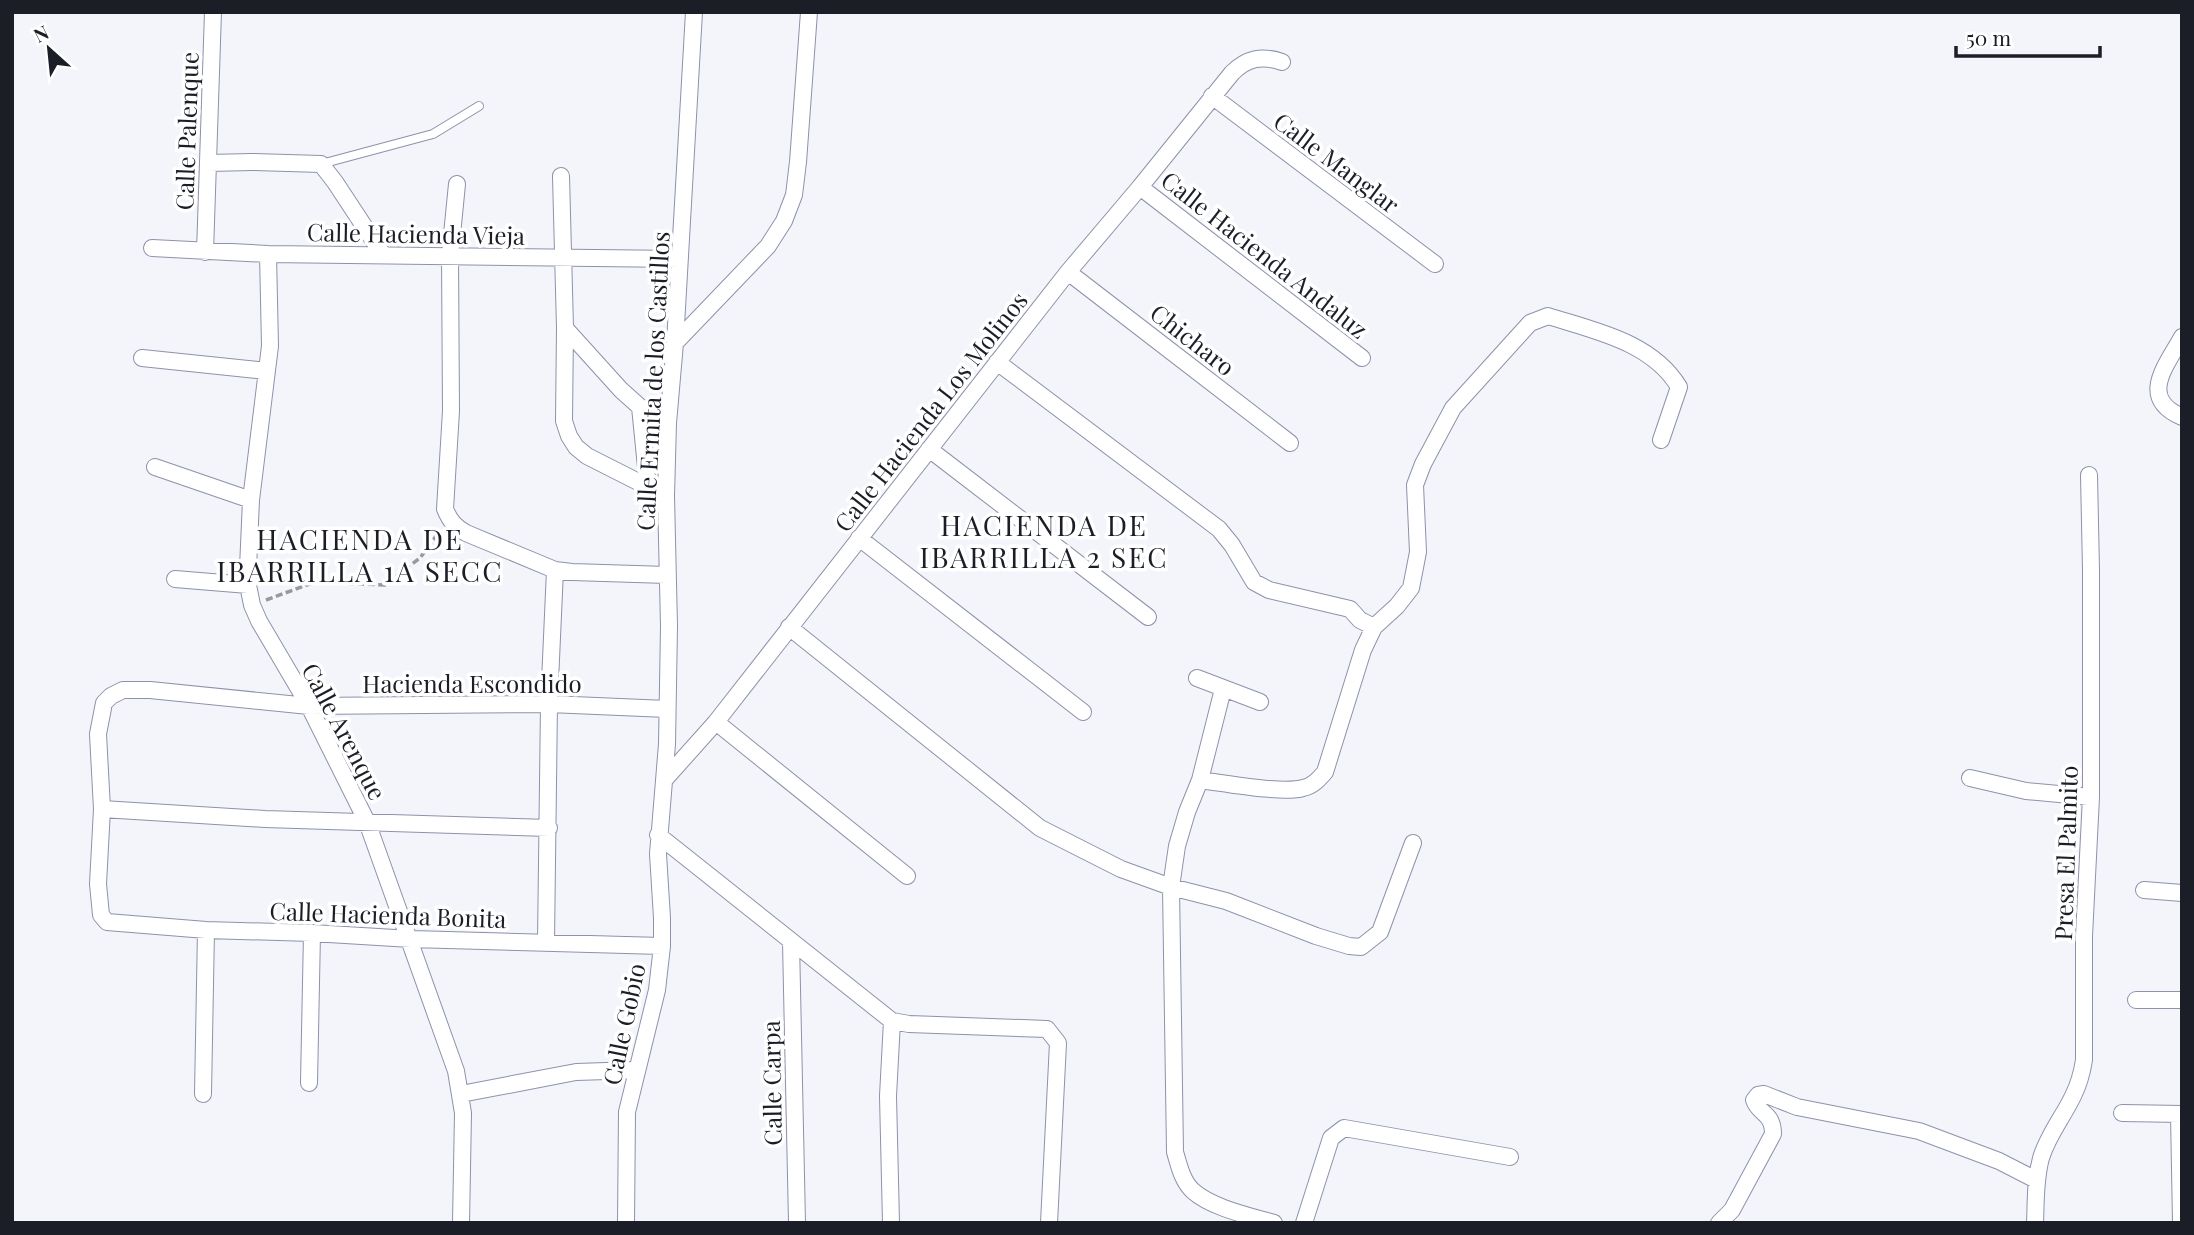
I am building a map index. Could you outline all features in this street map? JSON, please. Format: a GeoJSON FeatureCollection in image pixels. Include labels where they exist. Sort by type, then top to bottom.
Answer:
{"type":"FeatureCollection","features":[{"type":"Feature","properties":{"kind":"street","name":"Calle Palenque"},"geometry":{"type":"LineString","coordinates":[[205,252],[213,12]]}},
{"type":"Feature","properties":{"kind":"street","name":"Calle Ermita de los Castillos"},"geometry":{"type":"LineString","coordinates":[[658,835],[666,778],[669,626],[666,496],[668,423],[694,12]]}},
{"type":"Feature","properties":{"kind":"street"},"geometry":{"type":"LineString","coordinates":[[675,343],[768,246],[784,221],[794,195],[799,162],[809,12]]}},
{"type":"Feature","properties":{"kind":"street","name":"Calle Hacienda Los Molinos"},"geometry":{"type":"LineString","coordinates":[[666,778],[716,722],[1068,272],[1231,73],[1240,65],[1259,57],[1282,62]]}},
{"type":"Feature","properties":{"kind":"street","name":"Calle Manglar"},"geometry":{"type":"LineString","coordinates":[[1212,96],[1435,264]]}},
{"type":"Feature","properties":{"kind":"street"},"geometry":{"type":"LineString","coordinates":[[208,163],[321,164],[383,255]]}},
{"type":"Feature","properties":{"kind":"street"},"geometry":{"type":"LineString","coordinates":[[561,176],[565,328],[564,421],[576,447],[587,456],[666,496]]}},
{"type":"Feature","properties":{"kind":"street"},"geometry":{"type":"LineString","coordinates":[[457,184],[450,256],[451,411],[445,509],[449,520],[456,528],[466,533],[555,570],[667,575]]}},
{"type":"Feature","properties":{"kind":"street","name":"Calle Hacienda Andaluz"},"geometry":{"type":"LineString","coordinates":[[1140,187],[1362,358]]}},
{"type":"Feature","properties":{"kind":"street","name":"Calle Hacienda Vieja"},"geometry":{"type":"LineString","coordinates":[[152,248],[268,254],[680,259]]}},
{"type":"Feature","properties":{"kind":"street","name":"Calle Arenque"},"geometry":{"type":"LineString","coordinates":[[268,254],[271,315],[251,500],[248,585],[259,621],[309,706],[367,822],[411,939],[456,1072],[463,1113],[461,1223]]}},
{"type":"Feature","properties":{"kind":"street","name":"Chicharo"},"geometry":{"type":"LineString","coordinates":[[1068,272],[1290,443]]}},
{"type":"Feature","properties":{"kind":"street"},"geometry":{"type":"LineString","coordinates":[[1200,780],[1287,790],[1304,788],[1315,783],[1325,772],[1360,661],[1374,627],[1397,607],[1411,588],[1418,552],[1415,485],[1423,464],[1453,408],[1530,323],[1548,316],[1630,343],[1670,372],[1679,387],[1661,440]]}},
{"type":"Feature","properties":{"kind":"street"},"geometry":{"type":"LineString","coordinates":[[565,328],[621,390],[640,407],[668,423]]}},
{"type":"Feature","properties":{"kind":"street"},"geometry":{"type":"LineString","coordinates":[[2182,337],[2157,387],[2158,397],[2165,407],[2182,418]]}},
{"type":"Feature","properties":{"kind":"street"},"geometry":{"type":"LineString","coordinates":[[142,358],[267,371]]}},
{"type":"Feature","properties":{"kind":"street"},"geometry":{"type":"LineString","coordinates":[[997,362],[1219,529],[1254,582],[1269,590],[1350,609],[1360,620],[1374,627]]}},
{"type":"Feature","properties":{"kind":"street"},"geometry":{"type":"LineString","coordinates":[[640,407],[648,487]]}},
{"type":"Feature","properties":{"kind":"street"},"geometry":{"type":"LineString","coordinates":[[929,449],[1148,617]]}},
{"type":"Feature","properties":{"kind":"street"},"geometry":{"type":"LineString","coordinates":[[155,467],[251,500]]}},
{"type":"Feature","properties":{"kind":"street","name":"Presa El Palmito"},"geometry":{"type":"LineString","coordinates":[[2035,1223],[2036,1180],[2041,1157],[2053,1130],[2073,1098],[2084,1060],[2084,936],[2091,797],[2089,475]]}},
{"type":"Feature","properties":{"kind":"street"},"geometry":{"type":"LineString","coordinates":[[859,538],[1083,712]]}},
{"type":"Feature","properties":{"kind":"street"},"geometry":{"type":"LineString","coordinates":[[546,942],[549,704],[555,570]]}},
{"type":"Feature","properties":{"kind":"street"},"geometry":{"type":"LineString","coordinates":[[175,579],[248,585]]}},
{"type":"Feature","properties":{"kind":"street"},"geometry":{"type":"LineString","coordinates":[[789,627],[1040,828],[1121,869],[1171,887],[1226,901],[1316,936],[1361,947],[1380,932],[1413,842]]}},
{"type":"Feature","properties":{"kind":"street"},"geometry":{"type":"LineString","coordinates":[[1197,678],[1260,702]]}},
{"type":"Feature","properties":{"kind":"street"},"geometry":{"type":"LineString","coordinates":[[1223,689],[1200,780],[1177,846],[1171,887],[1175,1152],[1182,1174],[1192,1190],[1209,1201],[1274,1223]]}},
{"type":"Feature","properties":{"kind":"street","name":"Hacienda Escondido"},"geometry":{"type":"LineString","coordinates":[[112,923],[101,915],[98,884],[102,809],[98,734],[104,703],[123,690],[150,690],[309,706],[549,704],[667,709]]}},
{"type":"Feature","properties":{"kind":"street"},"geometry":{"type":"LineString","coordinates":[[716,722],[907,876]]}},
{"type":"Feature","properties":{"kind":"street"},"geometry":{"type":"LineString","coordinates":[[1970,778],[2026,791],[2091,797]]}},
{"type":"Feature","properties":{"kind":"street"},"geometry":{"type":"LineString","coordinates":[[102,809],[265,819],[549,828]]}},
{"type":"Feature","properties":{"kind":"street"},"geometry":{"type":"LineString","coordinates":[[658,835],[891,1021],[1047,1029],[1058,1043],[1049,1223]]}},
{"type":"Feature","properties":{"kind":"street","name":"Calle Gobio"},"geometry":{"type":"LineString","coordinates":[[626,1223],[627,1112],[657,990],[662,946],[658,835]]}},
{"type":"Feature","properties":{"kind":"street"},"geometry":{"type":"LineString","coordinates":[[2144,890],[2182,893]]}},
{"type":"Feature","properties":{"kind":"street","name":"Calle Hacienda Bonita"},"geometry":{"type":"LineString","coordinates":[[112,923],[411,939],[662,946]]}},
{"type":"Feature","properties":{"kind":"street"},"geometry":{"type":"LineString","coordinates":[[203,1094],[206,930]]}},
{"type":"Feature","properties":{"kind":"street"},"geometry":{"type":"LineString","coordinates":[[309,1083],[312,933]]}},
{"type":"Feature","properties":{"kind":"street","name":"Calle Carpa"},"geometry":{"type":"LineString","coordinates":[[791,942],[797,1223]]}},
{"type":"Feature","properties":{"kind":"street"},"geometry":{"type":"LineString","coordinates":[[2136,1000],[2182,1000]]}},
{"type":"Feature","properties":{"kind":"street"},"geometry":{"type":"LineString","coordinates":[[891,1021],[888,1096],[891,1223]]}},
{"type":"Feature","properties":{"kind":"street"},"geometry":{"type":"LineString","coordinates":[[461,1094],[576,1072],[599,1069],[637,1070]]}},
{"type":"Feature","properties":{"kind":"street"},"geometry":{"type":"LineString","coordinates":[[1719,1223],[1731,1210],[1773,1135],[1773,1124],[1766,1113],[1755,1105],[1754,1100],[1758,1095],[1765,1094],[1797,1107],[1919,1131],[1999,1161],[2036,1180]]}},
{"type":"Feature","properties":{"kind":"street"},"geometry":{"type":"LineString","coordinates":[[2122,1113],[2180,1114],[2181,1223]]}},
{"type":"Feature","properties":{"kind":"street"},"geometry":{"type":"LineString","coordinates":[[1304,1223],[1331,1138],[1344,1128],[1510,1157]]}},
{"type":"Feature","properties":{"kind":"lane"},"geometry":{"type":"LineString","coordinates":[[321,164],[433,134],[479,106]]}},
{"type":"Feature","properties":{"kind":"path"},"geometry":{"type":"LineString","coordinates":[[252,605],[315,582],[385,585],[420,558],[449,520]]}},
{"type":"Feature","properties":{"kind":"district","name":"HACIENDA DE IBARRILLA 2 SEC"},"geometry":{"type":"Point","coordinates":[1044,540]}},
{"type":"Feature","properties":{"kind":"district","name":"HACIENDA DE IBARRILLA 1A SECC"},"geometry":{"type":"Point","coordinates":[360,554]}}]}
